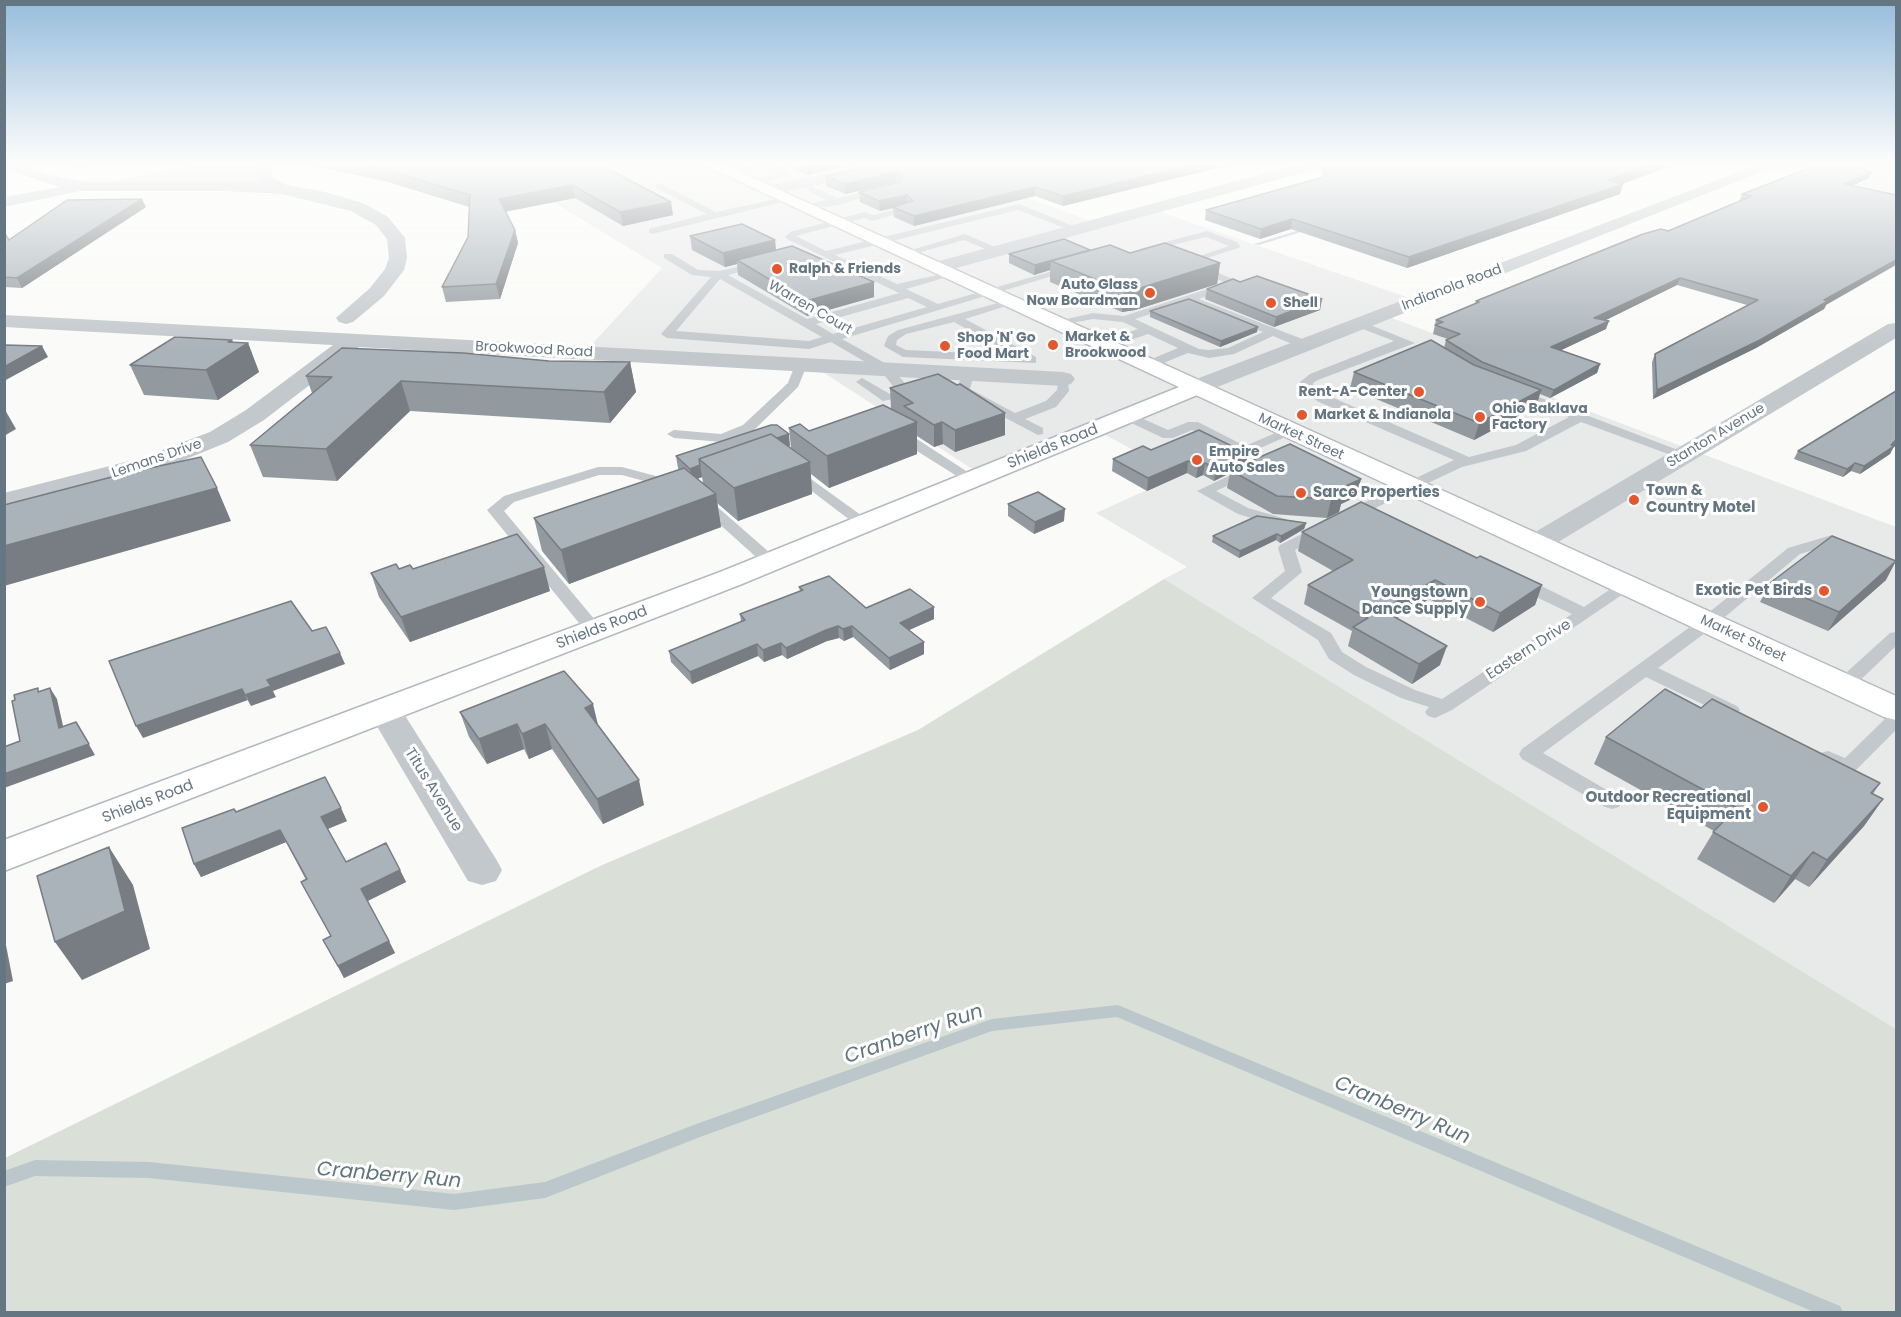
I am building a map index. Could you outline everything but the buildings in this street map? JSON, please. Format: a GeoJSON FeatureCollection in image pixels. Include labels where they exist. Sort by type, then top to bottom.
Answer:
{"type":"FeatureCollection","features":[{"type":"Feature","properties":{"kind":"main road","name":"Market Street"},"geometry":{"type":"LineString","coordinates":[[855,224],[876,241],[1013,302],[1194,388],[1298,442],[1410,487],[1896,709]]}},
{"type":"Feature","properties":{"kind":"main road","name":"Shields Road"},"geometry":{"type":"LineString","coordinates":[[4,856],[771,562],[1194,388]]}},
{"type":"Feature","properties":{"kind":"street","name":"Lemans Drive"},"geometry":{"type":"LineString","coordinates":[[4,501],[129,471],[200,446],[255,415],[349,329],[390,276],[398,258],[396,238],[385,224]]}},
{"type":"Feature","properties":{"kind":"street"},"geometry":{"type":"LineString","coordinates":[[941,271],[999,251],[1098,224]]}},
{"type":"Feature","properties":{"kind":"street","name":"Indianola Road"},"geometry":{"type":"LineString","coordinates":[[1194,388],[1617,224]]}},
{"type":"Feature","properties":{"kind":"street","name":"Brookwood Road"},"geometry":{"type":"LineString","coordinates":[[4,321],[349,329],[801,365],[886,369],[961,384],[1031,369],[1063,379]]}},
{"type":"Feature","properties":{"kind":"street","name":"Stanton Avenue"},"geometry":{"type":"LineString","coordinates":[[1534,544],[1896,329]]}},
{"type":"Feature","properties":{"kind":"street","name":"Titus Avenue"},"geometry":{"type":"LineString","coordinates":[[385,711],[482,870]]}},
{"type":"Feature","properties":{"kind":"lane"},"geometry":{"type":"LineString","coordinates":[[652,231],[678,224]]}},
{"type":"Feature","properties":{"kind":"lane"},"geometry":{"type":"LineString","coordinates":[[816,224],[790,237],[936,307]]}},
{"type":"Feature","properties":{"kind":"lane"},"geometry":{"type":"LineString","coordinates":[[794,255],[876,241],[946,224]]}},
{"type":"Feature","properties":{"kind":"lane"},"geometry":{"type":"LineString","coordinates":[[1064,224],[1078,230]]}},
{"type":"Feature","properties":{"kind":"lane"},"geometry":{"type":"LineString","coordinates":[[1131,253],[1208,234],[1236,247],[1179,257]]}},
{"type":"Feature","properties":{"kind":"lane"},"geometry":{"type":"LineString","coordinates":[[903,254],[965,237],[999,251]]}},
{"type":"Feature","properties":{"kind":"lane"},"geometry":{"type":"LineString","coordinates":[[1125,319],[1236,283],[1152,247]]}},
{"type":"Feature","properties":{"kind":"lane"},"geometry":{"type":"LineString","coordinates":[[668,256],[696,273],[719,274],[773,260]]}},
{"type":"Feature","properties":{"kind":"lane"},"geometry":{"type":"LineString","coordinates":[[719,274],[667,334],[809,345],[1086,265]]}},
{"type":"Feature","properties":{"kind":"lane"},"geometry":{"type":"LineString","coordinates":[[896,288],[941,271]]}},
{"type":"Feature","properties":{"kind":"lane","name":"Warren Court"},"geometry":{"type":"LineString","coordinates":[[719,274],[886,369],[895,383],[907,393]]}},
{"type":"Feature","properties":{"kind":"lane"},"geometry":{"type":"LineString","coordinates":[[807,323],[909,294]]}},
{"type":"Feature","properties":{"kind":"lane"},"geometry":{"type":"LineString","coordinates":[[1190,299],[1306,345]]}},
{"type":"Feature","properties":{"kind":"lane"},"geometry":{"type":"LineString","coordinates":[[1013,302],[922,326],[892,338],[890,346],[903,353],[1031,369]]}},
{"type":"Feature","properties":{"kind":"lane"},"geometry":{"type":"LineString","coordinates":[[1055,323],[1093,316],[1125,319],[1188,348],[1209,354],[1216,351],[1230,351],[1261,339],[1271,332]]}},
{"type":"Feature","properties":{"kind":"lane"},"geometry":{"type":"LineString","coordinates":[[902,317],[922,326]]}},
{"type":"Feature","properties":{"kind":"lane"},"geometry":{"type":"LineString","coordinates":[[955,318],[1031,369]]}},
{"type":"Feature","properties":{"kind":"lane"},"geometry":{"type":"LineString","coordinates":[[1359,324],[1424,348]]}},
{"type":"Feature","properties":{"kind":"lane"},"geometry":{"type":"LineString","coordinates":[[1102,346],[1148,330]]}},
{"type":"Feature","properties":{"kind":"lane"},"geometry":{"type":"LineString","coordinates":[[1405,341],[1314,377],[1306,382],[1308,389],[1324,399],[1467,461]]}},
{"type":"Feature","properties":{"kind":"lane"},"geometry":{"type":"LineString","coordinates":[[1146,366],[1188,348]]}},
{"type":"Feature","properties":{"kind":"lane"},"geometry":{"type":"LineString","coordinates":[[1216,351],[1229,357]]}},
{"type":"Feature","properties":{"kind":"lane"},"geometry":{"type":"LineString","coordinates":[[674,434],[722,438],[748,428],[794,384],[801,365]]}},
{"type":"Feature","properties":{"kind":"lane"},"geometry":{"type":"LineString","coordinates":[[1015,418],[1051,404],[1063,391],[1063,379]]}},
{"type":"Feature","properties":{"kind":"lane"},"geometry":{"type":"LineString","coordinates":[[862,382],[888,398],[924,388]]}},
{"type":"Feature","properties":{"kind":"lane"},"geometry":{"type":"LineString","coordinates":[[961,384],[1038,430]]}},
{"type":"Feature","properties":{"kind":"lane"},"geometry":{"type":"LineString","coordinates":[[1506,388],[1684,455]]}},
{"type":"Feature","properties":{"kind":"lane"},"geometry":{"type":"LineString","coordinates":[[1128,416],[1168,435],[1193,425],[1244,451],[1298,442]]}},
{"type":"Feature","properties":{"kind":"lane"},"geometry":{"type":"LineString","coordinates":[[1263,464],[1204,491],[1243,511],[1271,520],[1330,525],[1467,461],[1521,448],[1580,417]]}},
{"type":"Feature","properties":{"kind":"lane"},"geometry":{"type":"LineString","coordinates":[[889,428],[973,480]]}},
{"type":"Feature","properties":{"kind":"lane"},"geometry":{"type":"LineString","coordinates":[[777,458],[864,524]]}},
{"type":"Feature","properties":{"kind":"lane"},"geometry":{"type":"LineString","coordinates":[[594,630],[495,510],[509,499],[609,470],[670,482],[691,488],[771,562]]}},
{"type":"Feature","properties":{"kind":"lane"},"geometry":{"type":"LineString","coordinates":[[1365,507],[1386,517]]}},
{"type":"Feature","properties":{"kind":"lane","name":"Eastern Drive"},"geometry":{"type":"LineString","coordinates":[[1330,525],[1286,548],[1294,572],[1260,598],[1325,637],[1335,655],[1360,671],[1438,710],[1627,586]]}},
{"type":"Feature","properties":{"kind":"lane"},"geometry":{"type":"LineString","coordinates":[[1612,802],[1529,753],[1707,622],[1794,551],[1832,540],[1864,552]]}},
{"type":"Feature","properties":{"kind":"lane"},"geometry":{"type":"LineString","coordinates":[[1501,573],[1585,614]]}},
{"type":"Feature","properties":{"kind":"lane"},"geometry":{"type":"LineString","coordinates":[[1844,685],[1896,638]]}},
{"type":"Feature","properties":{"kind":"lane"},"geometry":{"type":"LineString","coordinates":[[1645,669],[1751,721]]}},
{"type":"Feature","properties":{"kind":"lane"},"geometry":{"type":"LineString","coordinates":[[1815,752],[1847,768],[1896,719]]}},
{"type":"Feature","properties":{"kind":"shaded area"},"geometry":{"type":"Polygon","coordinates":[[[590,224],[1197,224],[1418,301],[1384,315],[1507,361],[1485,372],[1896,527],[1896,1029],[1164,579],[1187,567],[1096,513],[1180,475],[1096,430],[983,476],[812,365],[584,353],[662,268],[590,224]]]}},
{"type":"Feature","properties":{"kind":"shaded area"},"geometry":{"type":"Polygon","coordinates":[[[1164,579],[1896,1029],[1896,1312],[5,1312],[5,1158],[600,866],[918,730],[1164,579]]]}},
{"type":"Feature","properties":{"kind":"waterway"},"geometry":{"type":"LineString","coordinates":[[1257,244],[1311,228]]}},
{"type":"Feature","properties":{"kind":"waterway","name":"Cranberry Run"},"geometry":{"type":"LineString","coordinates":[[4,1179],[35,1168],[149,1170],[454,1202],[545,1190],[699,1130],[992,1025],[1118,1011],[1834,1312]]}},
{"type":"Feature","properties":{"kind":"place","name":"Ralph & Friends"},"geometry":{"type":"Point","coordinates":[777,269]}},
{"type":"Feature","properties":{"kind":"place","name":"Auto Glass Now Boardman"},"geometry":{"type":"Point","coordinates":[1150,293]}},
{"type":"Feature","properties":{"kind":"place","name":"Shell"},"geometry":{"type":"Point","coordinates":[1271,303]}},
{"type":"Feature","properties":{"kind":"place","name":"Market & Brookwood"},"geometry":{"type":"Point","coordinates":[1053,345]}},
{"type":"Feature","properties":{"kind":"place","name":"Shop 'N' Go Food Mart"},"geometry":{"type":"Point","coordinates":[945,346]}},
{"type":"Feature","properties":{"kind":"place","name":"Rent-A-Center"},"geometry":{"type":"Point","coordinates":[1419,392]}},
{"type":"Feature","properties":{"kind":"place","name":"Market & Indianola"},"geometry":{"type":"Point","coordinates":[1302,415]}},
{"type":"Feature","properties":{"kind":"place","name":"Ohio Baklava Factory"},"geometry":{"type":"Point","coordinates":[1480,417]}},
{"type":"Feature","properties":{"kind":"place","name":"Empire Auto Sales"},"geometry":{"type":"Point","coordinates":[1197,460]}},
{"type":"Feature","properties":{"kind":"place","name":"Sarco Properties"},"geometry":{"type":"Point","coordinates":[1301,493]}},
{"type":"Feature","properties":{"kind":"place","name":"Town & Country Motel"},"geometry":{"type":"Point","coordinates":[1634,500]}},
{"type":"Feature","properties":{"kind":"place","name":"Exotic Pet Birds"},"geometry":{"type":"Point","coordinates":[1824,591]}},
{"type":"Feature","properties":{"kind":"place","name":"Youngstown Dance Supply"},"geometry":{"type":"Point","coordinates":[1480,602]}},
{"type":"Feature","properties":{"kind":"place","name":"Outdoor Recreational Equipment"},"geometry":{"type":"Point","coordinates":[1763,807]}}]}
